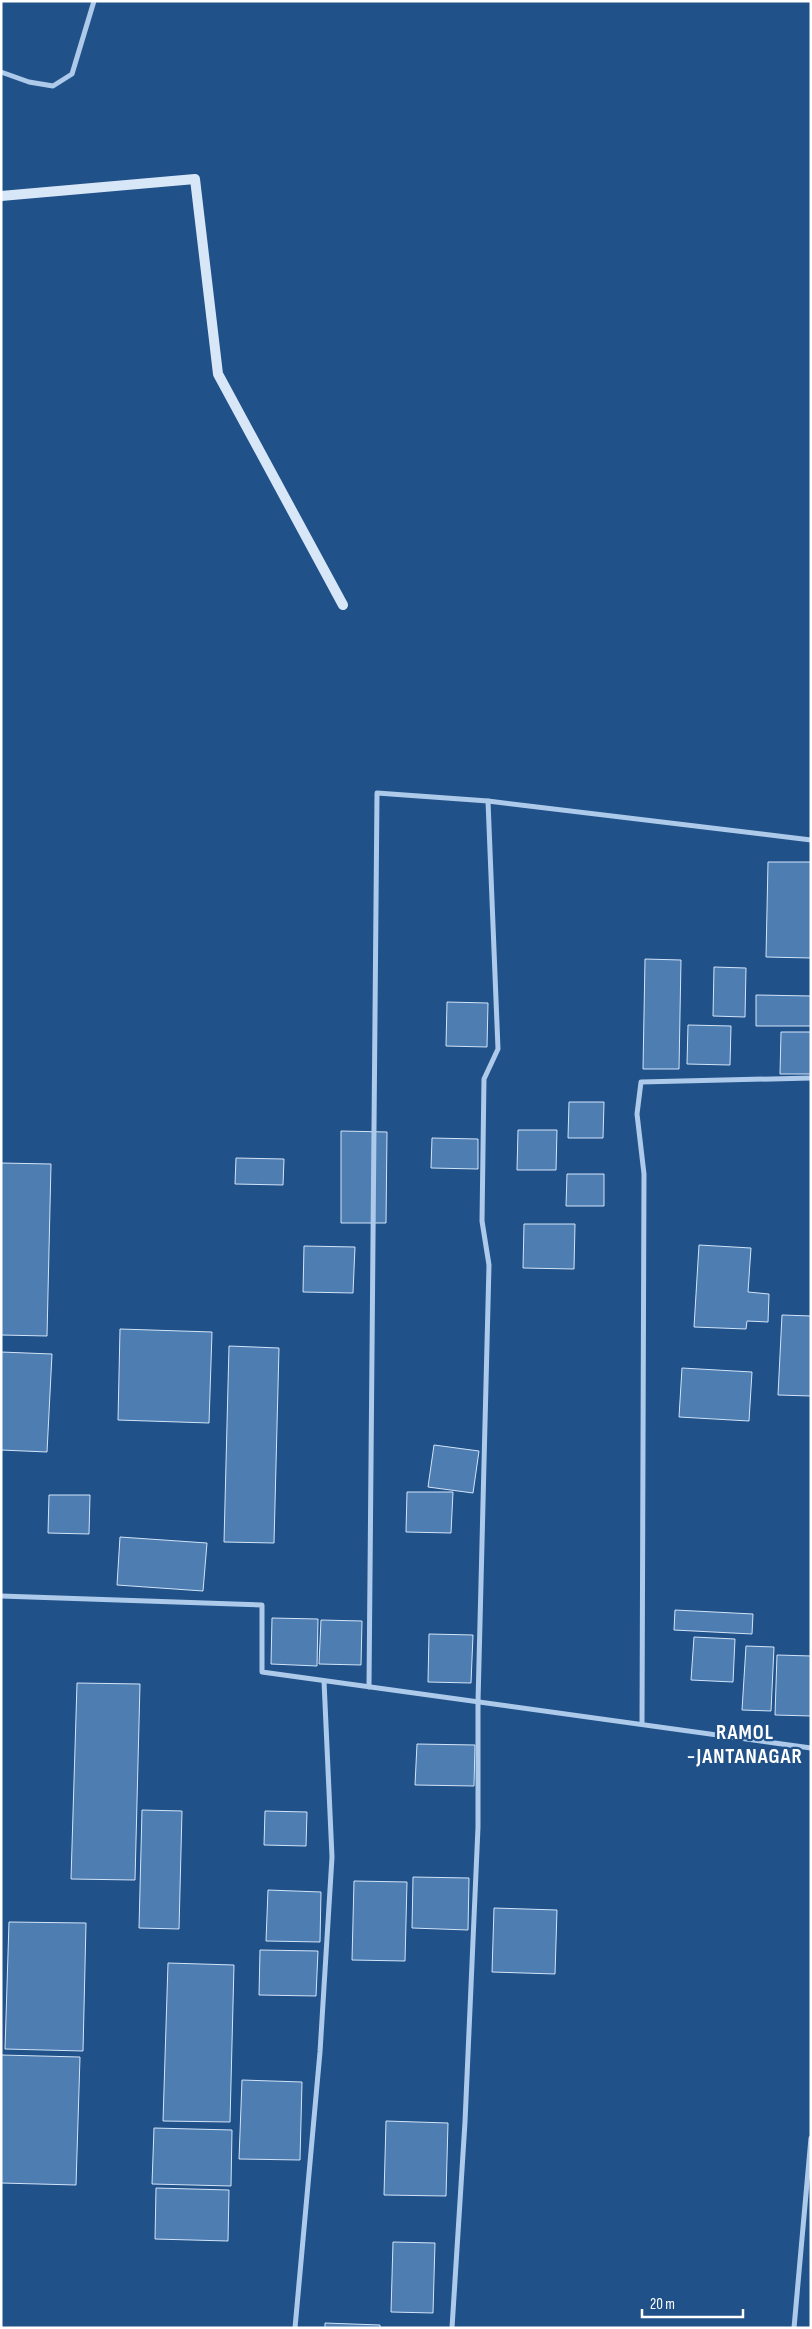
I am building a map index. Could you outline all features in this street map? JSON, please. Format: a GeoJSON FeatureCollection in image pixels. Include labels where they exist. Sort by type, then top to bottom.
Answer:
{"type":"FeatureCollection","features":[{"type":"Feature","properties":{"kind":"street"},"geometry":{"type":"LineString","coordinates":[[1,72],[29,82],[52,86],[72,74],[94,1]]}},
{"type":"Feature","properties":{"kind":"street"},"geometry":{"type":"LineString","coordinates":[[1,196],[195,179],[218,374],[343,606]]}},
{"type":"Feature","properties":{"kind":"street"},"geometry":{"type":"LineString","coordinates":[[369,1687],[378,793],[488,801],[811,840]]}},
{"type":"Feature","properties":{"kind":"street"},"geometry":{"type":"LineString","coordinates":[[452,2328],[465,2122],[478,1827],[478,1702],[489,1265],[482,1221],[484,1079],[498,1049],[488,801]]}},
{"type":"Feature","properties":{"kind":"street"},"geometry":{"type":"LineString","coordinates":[[642,1724],[644,1174],[637,1114],[641,1082],[811,1078]]}},
{"type":"Feature","properties":{"kind":"street"},"geometry":{"type":"LineString","coordinates":[[1,1596],[262,1605],[262,1672],[811,1748]]}},
{"type":"Feature","properties":{"kind":"street"},"geometry":{"type":"LineString","coordinates":[[295,2328],[320,2052],[332,1857],[324,1681]]}},
{"type":"Feature","properties":{"kind":"street"},"geometry":{"type":"LineString","coordinates":[[794,2328],[811,2138]]}},
{"type":"Feature","properties":{"kind":"building"},"geometry":{"type":"Polygon","coordinates":[[[768,862],[811,862],[811,958],[766,957],[768,862]]]}},
{"type":"Feature","properties":{"kind":"building"},"geometry":{"type":"Polygon","coordinates":[[[645,959],[681,960],[679,1069],[643,1069],[645,959]]]}},
{"type":"Feature","properties":{"kind":"building"},"geometry":{"type":"Polygon","coordinates":[[[714,967],[746,968],[745,1017],[713,1016],[714,967]]]}},
{"type":"Feature","properties":{"kind":"building"},"geometry":{"type":"Polygon","coordinates":[[[756,995],[811,996],[811,1026],[756,1026],[756,995]]]}},
{"type":"Feature","properties":{"kind":"building"},"geometry":{"type":"Polygon","coordinates":[[[447,1002],[488,1003],[487,1047],[446,1046],[447,1002]]]}},
{"type":"Feature","properties":{"kind":"building"},"geometry":{"type":"Polygon","coordinates":[[[688,1025],[731,1026],[730,1065],[687,1064],[688,1025]]]}},
{"type":"Feature","properties":{"kind":"building"},"geometry":{"type":"Polygon","coordinates":[[[781,1032],[811,1032],[811,1074],[780,1074],[781,1032]]]}},
{"type":"Feature","properties":{"kind":"building"},"geometry":{"type":"Polygon","coordinates":[[[569,1102],[604,1102],[603,1138],[568,1138],[569,1102]]]}},
{"type":"Feature","properties":{"kind":"building"},"geometry":{"type":"Polygon","coordinates":[[[518,1130],[557,1130],[556,1170],[517,1170],[518,1130]]]}},
{"type":"Feature","properties":{"kind":"building"},"geometry":{"type":"Polygon","coordinates":[[[341,1131],[387,1132],[386,1223],[341,1223],[341,1131]]]}},
{"type":"Feature","properties":{"kind":"building"},"geometry":{"type":"Polygon","coordinates":[[[432,1138],[478,1139],[478,1169],[431,1168],[432,1138]]]}},
{"type":"Feature","properties":{"kind":"building"},"geometry":{"type":"Polygon","coordinates":[[[236,1158],[284,1159],[283,1185],[235,1184],[236,1158]]]}},
{"type":"Feature","properties":{"kind":"building"},"geometry":{"type":"Polygon","coordinates":[[[1,1163],[51,1164],[47,1336],[1,1335],[1,1163]]]}},
{"type":"Feature","properties":{"kind":"building"},"geometry":{"type":"Polygon","coordinates":[[[567,1174],[604,1174],[604,1206],[566,1206],[567,1174]]]}},
{"type":"Feature","properties":{"kind":"building"},"geometry":{"type":"Polygon","coordinates":[[[524,1224],[575,1224],[574,1269],[523,1268],[524,1224]]]}},
{"type":"Feature","properties":{"kind":"building"},"geometry":{"type":"Polygon","coordinates":[[[699,1245],[751,1248],[748,1292],[769,1294],[768,1322],[747,1321],[746,1329],[694,1327],[699,1245]]]}},
{"type":"Feature","properties":{"kind":"building"},"geometry":{"type":"Polygon","coordinates":[[[304,1246],[355,1247],[353,1293],[303,1292],[304,1246]]]}},
{"type":"Feature","properties":{"kind":"building"},"geometry":{"type":"Polygon","coordinates":[[[782,1315],[811,1316],[811,1396],[778,1395],[782,1315]]]}},
{"type":"Feature","properties":{"kind":"building"},"geometry":{"type":"Polygon","coordinates":[[[120,1329],[212,1332],[209,1423],[118,1420],[120,1329]]]}},
{"type":"Feature","properties":{"kind":"building"},"geometry":{"type":"Polygon","coordinates":[[[229,1346],[279,1348],[274,1543],[224,1542],[229,1346]]]}},
{"type":"Feature","properties":{"kind":"building"},"geometry":{"type":"Polygon","coordinates":[[[1,1352],[52,1354],[47,1452],[1,1450],[1,1352]]]}},
{"type":"Feature","properties":{"kind":"building"},"geometry":{"type":"Polygon","coordinates":[[[682,1368],[752,1372],[749,1421],[679,1417],[682,1368]]]}},
{"type":"Feature","properties":{"kind":"building"},"geometry":{"type":"Polygon","coordinates":[[[434,1445],[479,1451],[473,1493],[428,1487],[434,1445]]]}},
{"type":"Feature","properties":{"kind":"building"},"geometry":{"type":"Polygon","coordinates":[[[407,1492],[453,1492],[451,1533],[406,1532],[407,1492]]]}},
{"type":"Feature","properties":{"kind":"building"},"geometry":{"type":"Polygon","coordinates":[[[49,1495],[90,1495],[89,1534],[48,1533],[49,1495]]]}},
{"type":"Feature","properties":{"kind":"building"},"geometry":{"type":"Polygon","coordinates":[[[120,1537],[207,1543],[203,1591],[117,1585],[120,1537]]]}},
{"type":"Feature","properties":{"kind":"building"},"geometry":{"type":"Polygon","coordinates":[[[675,1610],[753,1614],[752,1634],[674,1630],[675,1610]]]}},
{"type":"Feature","properties":{"kind":"building"},"geometry":{"type":"Polygon","coordinates":[[[272,1618],[318,1619],[317,1666],[271,1664],[272,1618]]]}},
{"type":"Feature","properties":{"kind":"building"},"geometry":{"type":"Polygon","coordinates":[[[321,1620],[362,1621],[361,1665],[319,1664],[321,1620]]]}},
{"type":"Feature","properties":{"kind":"building"},"geometry":{"type":"Polygon","coordinates":[[[429,1634],[473,1635],[471,1683],[428,1682],[429,1634]]]}},
{"type":"Feature","properties":{"kind":"building"},"geometry":{"type":"Polygon","coordinates":[[[694,1637],[735,1639],[733,1682],[691,1680],[694,1637]]]}},
{"type":"Feature","properties":{"kind":"building"},"geometry":{"type":"Polygon","coordinates":[[[746,1646],[774,1647],[771,1711],[742,1710],[746,1646]]]}},
{"type":"Feature","properties":{"kind":"building"},"geometry":{"type":"Polygon","coordinates":[[[777,1655],[811,1656],[811,1716],[775,1715],[777,1655]]]}},
{"type":"Feature","properties":{"kind":"building"},"geometry":{"type":"Polygon","coordinates":[[[77,1683],[140,1684],[135,1880],[71,1879],[77,1683]]]}},
{"type":"Feature","properties":{"kind":"building"},"geometry":{"type":"Polygon","coordinates":[[[417,1744],[475,1745],[474,1786],[415,1785],[417,1744]]]}},
{"type":"Feature","properties":{"kind":"building"},"geometry":{"type":"Polygon","coordinates":[[[142,1810],[182,1811],[179,1929],[139,1928],[142,1810]]]}},
{"type":"Feature","properties":{"kind":"building"},"geometry":{"type":"Polygon","coordinates":[[[265,1811],[307,1812],[306,1846],[264,1845],[265,1811]]]}},
{"type":"Feature","properties":{"kind":"building"},"geometry":{"type":"Polygon","coordinates":[[[413,1877],[469,1878],[468,1930],[412,1928],[413,1877]]]}},
{"type":"Feature","properties":{"kind":"building"},"geometry":{"type":"Polygon","coordinates":[[[354,1881],[407,1882],[405,1961],[352,1960],[354,1881]]]}},
{"type":"Feature","properties":{"kind":"building"},"geometry":{"type":"Polygon","coordinates":[[[268,1890],[321,1892],[320,1942],[266,1941],[268,1890]]]}},
{"type":"Feature","properties":{"kind":"building"},"geometry":{"type":"Polygon","coordinates":[[[494,1908],[557,1910],[555,1974],[492,1972],[494,1908]]]}},
{"type":"Feature","properties":{"kind":"building"},"geometry":{"type":"Polygon","coordinates":[[[9,1922],[86,1923],[83,2051],[5,2049],[9,1922]]]}},
{"type":"Feature","properties":{"kind":"building"},"geometry":{"type":"Polygon","coordinates":[[[260,1950],[318,1951],[316,1996],[259,1995],[260,1950]]]}},
{"type":"Feature","properties":{"kind":"building"},"geometry":{"type":"Polygon","coordinates":[[[168,1963],[234,1965],[230,2122],[163,2121],[168,1963]]]}},
{"type":"Feature","properties":{"kind":"building"},"geometry":{"type":"Polygon","coordinates":[[[1,2055],[80,2057],[76,2185],[1,2183],[1,2055]]]}},
{"type":"Feature","properties":{"kind":"building"},"geometry":{"type":"Polygon","coordinates":[[[242,2080],[302,2082],[300,2160],[239,2159],[242,2080]]]}},
{"type":"Feature","properties":{"kind":"building"},"geometry":{"type":"Polygon","coordinates":[[[386,2121],[448,2123],[446,2196],[384,2195],[386,2121]]]}},
{"type":"Feature","properties":{"kind":"building"},"geometry":{"type":"Polygon","coordinates":[[[154,2128],[232,2130],[231,2186],[152,2184],[154,2128]]]}},
{"type":"Feature","properties":{"kind":"building"},"geometry":{"type":"Polygon","coordinates":[[[156,2188],[229,2190],[228,2241],[155,2239],[156,2188]]]}},
{"type":"Feature","properties":{"kind":"building"},"geometry":{"type":"Polygon","coordinates":[[[393,2242],[435,2243],[433,2313],[391,2312],[393,2242]]]}},
{"type":"Feature","properties":{"kind":"building"},"geometry":{"type":"Polygon","coordinates":[[[325,2323],[380,2325],[380,2328],[325,2328],[325,2323]]]}},
{"type":"Feature","properties":{"kind":"district","name":"RAMOL -JANTANAGAR"},"geometry":{"type":"Point","coordinates":[745,1744]}}]}
